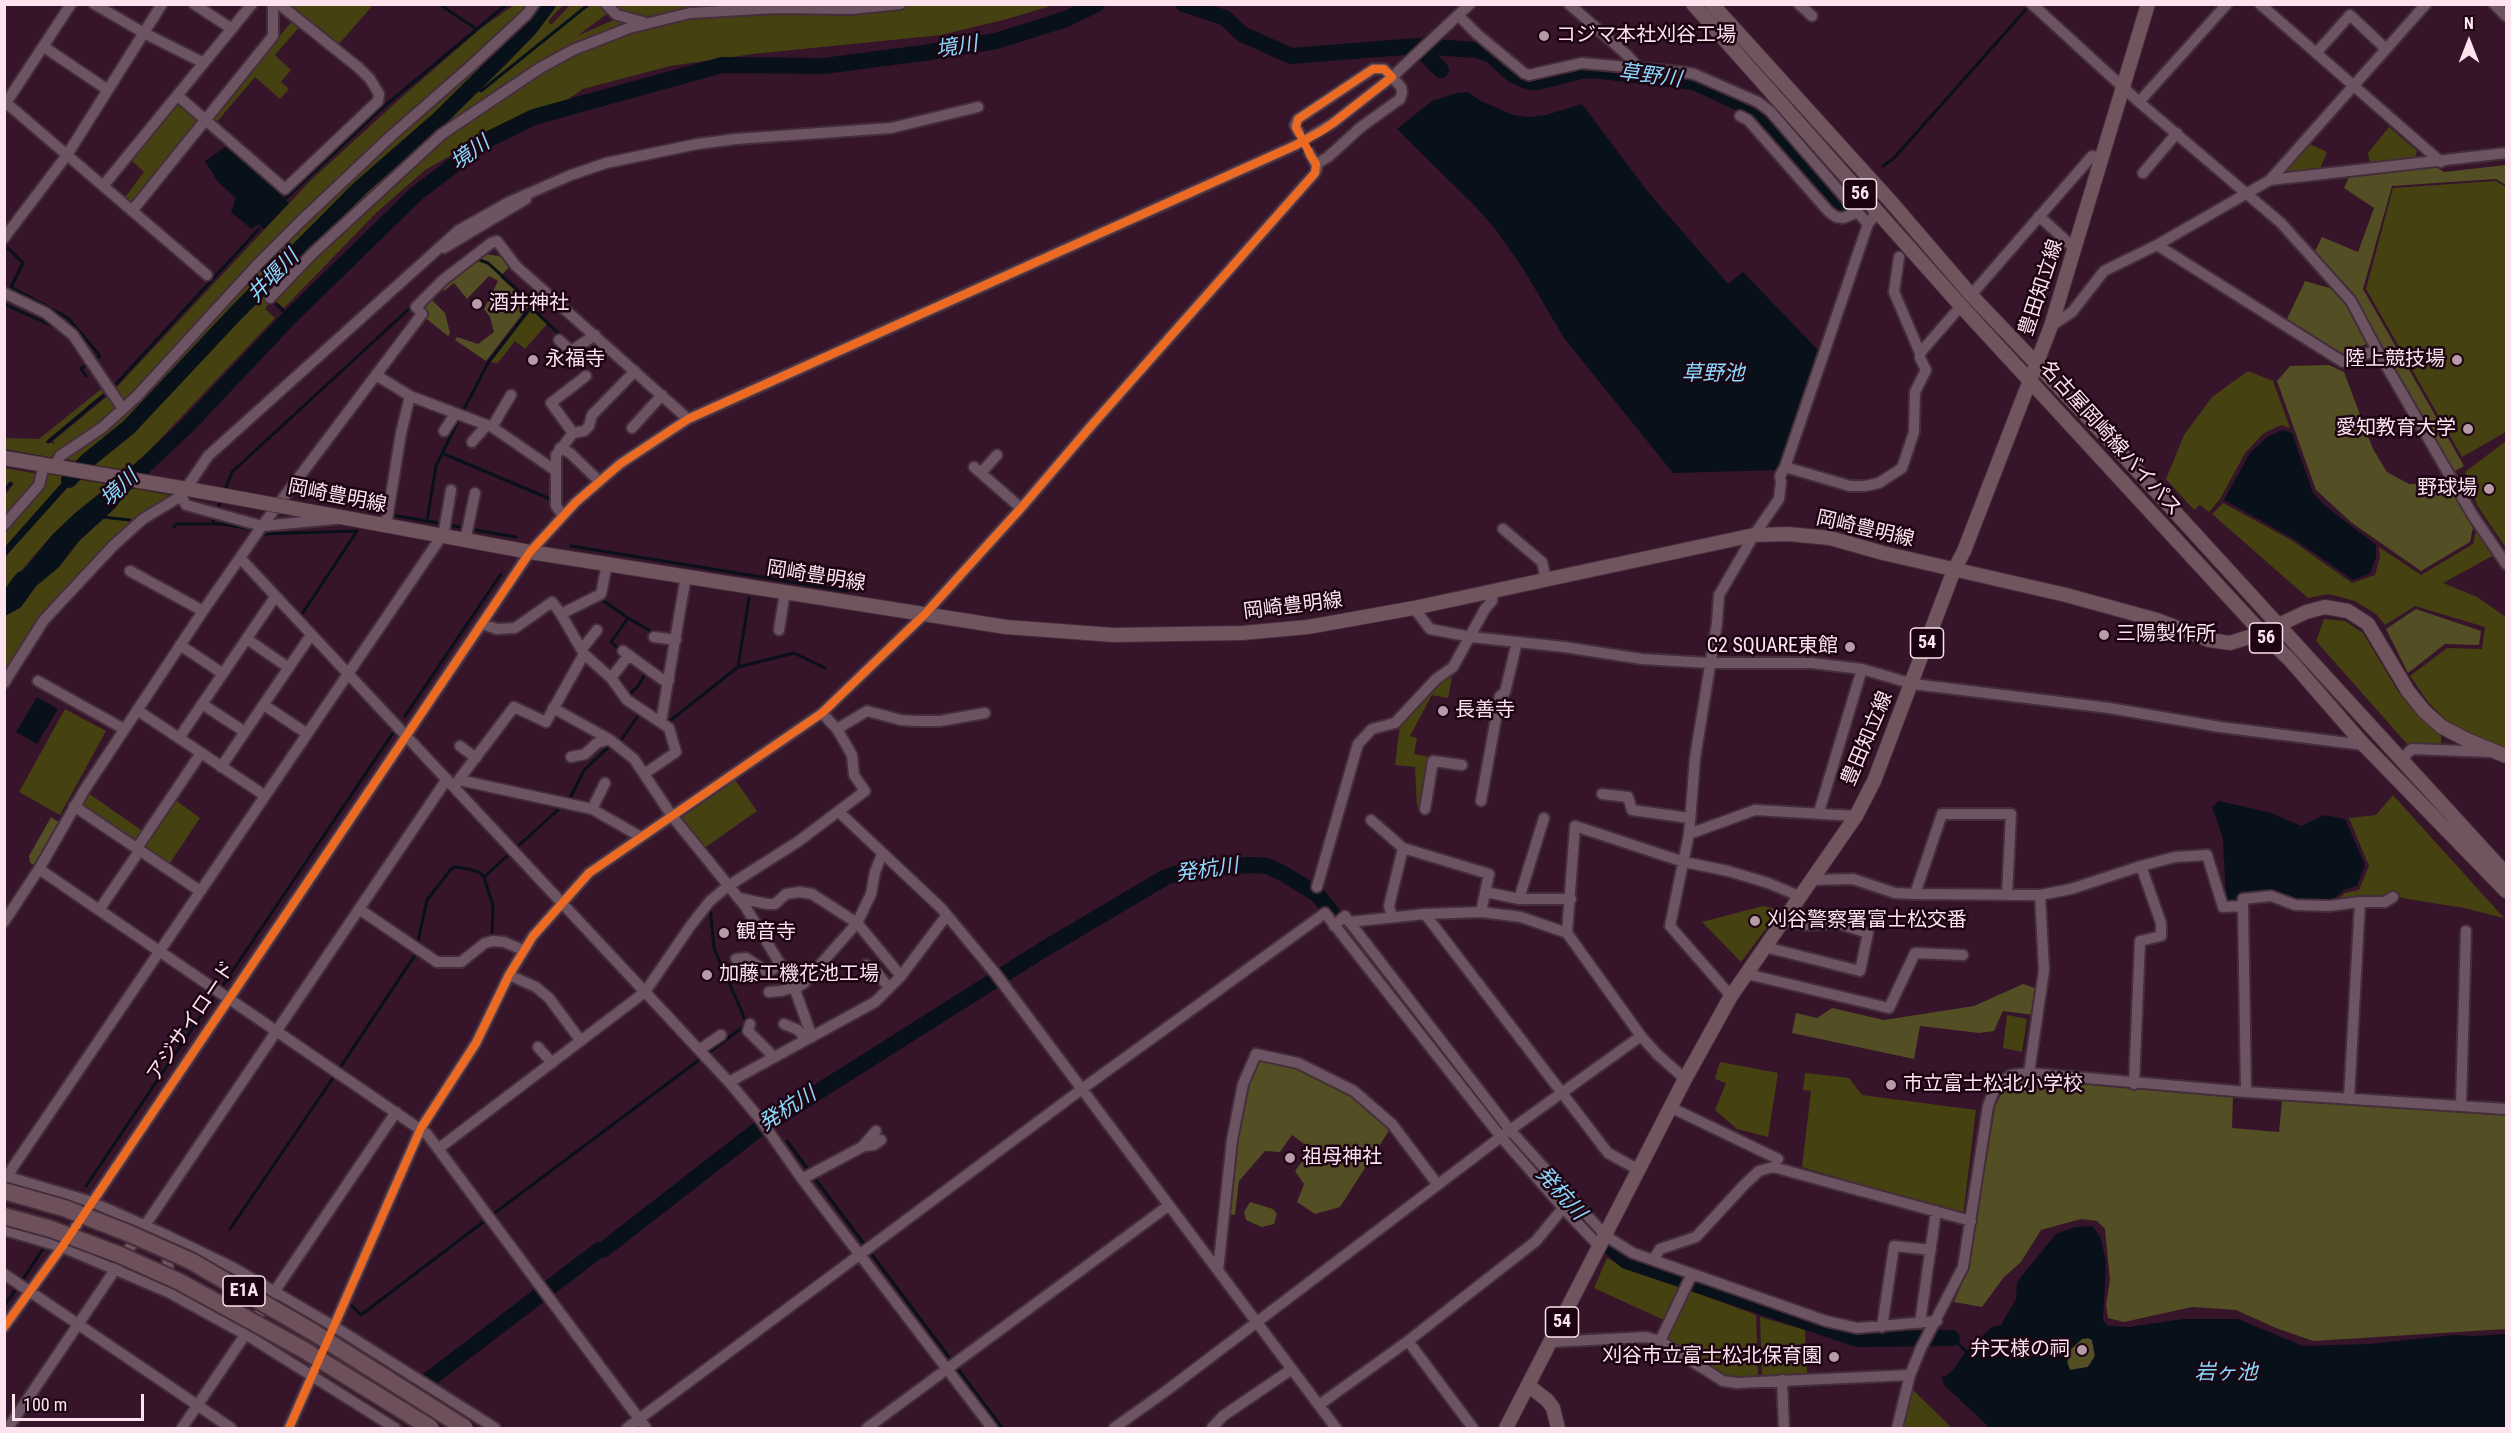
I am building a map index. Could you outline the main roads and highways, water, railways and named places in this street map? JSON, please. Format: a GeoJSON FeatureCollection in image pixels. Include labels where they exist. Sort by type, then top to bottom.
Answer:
{"type":"FeatureCollection","features":[{"type":"Feature","properties":{"kind":"highway","name":"E1A"},"geometry":{"type":"LineString","coordinates":[[6,1182],[191,1261],[323,1338],[465,1428]]}},
{"type":"Feature","properties":{"kind":"highway","name":"E1A"},"geometry":{"type":"LineString","coordinates":[[4,1216],[51,1229],[120,1255],[180,1282],[304,1350],[431,1428]]}},
{"type":"Feature","properties":{"kind":"main road","name":"名古屋岡崎線バイパス"},"geometry":{"type":"LineString","coordinates":[[1693,4],[1961,306],[2262,633],[2290,660],[2364,746],[2506,891]]}},
{"type":"Feature","properties":{"kind":"main road","name":"名古屋岡崎線バイパス"},"geometry":{"type":"LineString","coordinates":[[1712,4],[1892,203],[1971,295],[2505,870]]}},
{"type":"Feature","properties":{"kind":"main road","name":"豊田知立線"},"geometry":{"type":"LineString","coordinates":[[1506,1428],[1685,1079],[1731,996],[1856,816],[1874,782],[1954,570],[1964,551],[2051,326],[2148,4]]}},
{"type":"Feature","properties":{"kind":"main road","name":"岡崎豊明線"},"geometry":{"type":"LineString","coordinates":[[4,458],[183,491],[205,492],[531,552],[1041,631],[1113,635],[1188,635],[1308,627],[1414,608],[1754,535],[1788,534],[1830,538],[1954,570],[2066,595],[2157,620],[2209,640],[2230,643],[2262,633],[2306,612],[2325,607],[2348,611],[2368,624],[2408,691],[2424,711],[2442,727],[2501,754]]}},
{"type":"Feature","properties":{"kind":"main road"},"geometry":{"type":"LineString","coordinates":[[1529,1386],[1547,1400],[1553,1408],[1558,1428]]}},
{"type":"Feature","properties":{"kind":"water","name":"草野池"},"geometry":{"type":"Polygon","coordinates":[[[1468,92],[1481,101],[1513,115],[1529,117],[1546,115],[1582,104],[1648,192],[1728,284],[1743,272],[1818,350],[1779,470],[1673,473],[1564,338],[1524,270],[1496,230],[1476,207],[1397,129],[1432,101],[1468,92]]]}},
{"type":"Feature","properties":{"kind":"water"},"geometry":{"type":"Polygon","coordinates":[[[229,145],[289,203],[264,229],[258,224],[252,229],[231,212],[236,198],[218,182],[205,161],[229,145]]]}},
{"type":"Feature","properties":{"kind":"water"},"geometry":{"type":"Polygon","coordinates":[[[2282,430],[2292,433],[2313,493],[2324,505],[2376,545],[2376,557],[2370,573],[2353,580],[2294,539],[2224,500],[2250,453],[2267,437],[2282,430]]]}},
{"type":"Feature","properties":{"kind":"water"},"geometry":{"type":"Polygon","coordinates":[[[67,477],[75,479],[5,557],[5,547],[67,477]]]}},
{"type":"Feature","properties":{"kind":"water"},"geometry":{"type":"Polygon","coordinates":[[[110,485],[130,488],[115,508],[79,541],[59,567],[36,586],[21,607],[5,616],[5,589],[12,579],[18,572],[23,571],[53,534],[110,485]]]}},
{"type":"Feature","properties":{"kind":"water"},"geometry":{"type":"Polygon","coordinates":[[[37,697],[58,709],[37,744],[16,732],[37,697]]]}},
{"type":"Feature","properties":{"kind":"water"},"geometry":{"type":"Polygon","coordinates":[[[2219,801],[2271,813],[2301,826],[2324,815],[2345,819],[2365,865],[2357,886],[2344,890],[2331,901],[2240,895],[2235,902],[2226,902],[2223,838],[2212,807],[2219,801]]]}},
{"type":"Feature","properties":{"kind":"water","name":"岩ヶ池"},"geometry":{"type":"Polygon","coordinates":[[[2092,1226],[2100,1236],[2106,1261],[2103,1321],[2109,1326],[2129,1327],[2184,1319],[2238,1319],[2303,1346],[2369,1344],[2453,1335],[2506,1334],[2506,1428],[1990,1428],[1944,1385],[1941,1376],[1945,1377],[1953,1370],[1966,1351],[1992,1327],[2001,1325],[2016,1299],[2017,1282],[2056,1234],[2075,1227],[2092,1226]],[[2082,1339],[2071,1349],[2067,1362],[2070,1370],[2088,1367],[2095,1356],[2092,1340],[2082,1339]]]}},
{"type":"Feature","properties":{"kind":"waterway"},"geometry":{"type":"LineString","coordinates":[[439,4],[475,28]]}},
{"type":"Feature","properties":{"kind":"waterway"},"geometry":{"type":"LineString","coordinates":[[283,201],[380,110],[507,4]]}},
{"type":"Feature","properties":{"kind":"waterway","name":"井堰川"},"geometry":{"type":"LineString","coordinates":[[69,480],[87,461],[129,427],[236,313],[360,188],[439,119],[501,58],[530,28],[548,4]]}},
{"type":"Feature","properties":{"kind":"waterway"},"geometry":{"type":"LineString","coordinates":[[472,86],[481,91],[589,4]]}},
{"type":"Feature","properties":{"kind":"waterway","name":"境川"},"geometry":{"type":"LineString","coordinates":[[106,502],[187,426],[290,317],[416,194],[487,140],[534,117],[722,65],[824,66],[923,53],[996,41],[1066,19],[1097,4]]}},
{"type":"Feature","properties":{"kind":"waterway","name":"草野川"},"geometry":{"type":"LineString","coordinates":[[1183,4],[1225,18],[1242,34],[1291,56],[1417,46],[1477,50],[1491,55],[1513,75],[1529,82],[1593,70],[1694,82],[1754,110],[1826,191],[1836,207],[1844,207]]}},
{"type":"Feature","properties":{"kind":"waterway"},"geometry":{"type":"LineString","coordinates":[[1883,166],[1894,158],[2029,6]]}},
{"type":"Feature","properties":{"kind":"waterway","name":"草野川"},"geometry":{"type":"LineString","coordinates":[[1417,46],[1441,70]]}},
{"type":"Feature","properties":{"kind":"waterway"},"geometry":{"type":"LineString","coordinates":[[116,384],[259,229]]}},
{"type":"Feature","properties":{"kind":"waterway"},"geometry":{"type":"LineString","coordinates":[[8,248],[23,263],[11,287],[68,318],[100,356],[94,360]]}},
{"type":"Feature","properties":{"kind":"waterway"},"geometry":{"type":"LineString","coordinates":[[477,259],[488,263],[533,304]]}},
{"type":"Feature","properties":{"kind":"waterway"},"geometry":{"type":"LineString","coordinates":[[392,515],[427,521],[436,466],[462,413],[488,363],[542,293]]}},
{"type":"Feature","properties":{"kind":"waterway"},"geometry":{"type":"LineString","coordinates":[[4,304],[53,326],[54,324]]}},
{"type":"Feature","properties":{"kind":"waterway"},"geometry":{"type":"LineString","coordinates":[[276,304],[290,317]]}},
{"type":"Feature","properties":{"kind":"waterway"},"geometry":{"type":"LineString","coordinates":[[224,492],[232,472],[411,307],[412,309]]}},
{"type":"Feature","properties":{"kind":"waterway"},"geometry":{"type":"LineString","coordinates":[[531,307],[562,337]]}},
{"type":"Feature","properties":{"kind":"waterway"},"geometry":{"type":"LineString","coordinates":[[86,376],[81,369],[88,363]]}},
{"type":"Feature","properties":{"kind":"waterway"},"geometry":{"type":"LineString","coordinates":[[48,442],[103,396]]}},
{"type":"Feature","properties":{"kind":"waterway"},"geometry":{"type":"LineString","coordinates":[[442,453],[550,499]]}},
{"type":"Feature","properties":{"kind":"waterway"},"geometry":{"type":"LineString","coordinates":[[4,491],[11,483]]}},
{"type":"Feature","properties":{"kind":"waterway"},"geometry":{"type":"LineString","coordinates":[[212,524],[222,498]]}},
{"type":"Feature","properties":{"kind":"waterway"},"geometry":{"type":"LineString","coordinates":[[102,517],[130,520]]}},
{"type":"Feature","properties":{"kind":"waterway"},"geometry":{"type":"LineString","coordinates":[[427,521],[464,528]]}},
{"type":"Feature","properties":{"kind":"waterway"},"geometry":{"type":"LineString","coordinates":[[174,527],[177,524],[222,524],[251,529]]}},
{"type":"Feature","properties":{"kind":"waterway"},"geometry":{"type":"LineString","coordinates":[[470,529],[516,537]]}},
{"type":"Feature","properties":{"kind":"waterway"},"geometry":{"type":"LineString","coordinates":[[263,534],[357,531],[302,614]]}},
{"type":"Feature","properties":{"kind":"waterway"},"geometry":{"type":"LineString","coordinates":[[571,546],[847,591]]}},
{"type":"Feature","properties":{"kind":"waterway"},"geometry":{"type":"LineString","coordinates":[[405,716],[501,574]]}},
{"type":"Feature","properties":{"kind":"waterway"},"geometry":{"type":"LineString","coordinates":[[738,667],[749,598]]}},
{"type":"Feature","properties":{"kind":"waterway"},"geometry":{"type":"LineString","coordinates":[[602,600],[628,618],[611,642],[620,650]]}},
{"type":"Feature","properties":{"kind":"waterway"},"geometry":{"type":"LineString","coordinates":[[628,618],[654,633]]}},
{"type":"Feature","properties":{"kind":"waterway"},"geometry":{"type":"LineString","coordinates":[[667,723],[738,667],[794,653],[825,668]]}},
{"type":"Feature","properties":{"kind":"waterway"},"geometry":{"type":"LineString","coordinates":[[628,696],[646,673]]}},
{"type":"Feature","properties":{"kind":"waterway"},"geometry":{"type":"LineString","coordinates":[[619,743],[637,717]]}},
{"type":"Feature","properties":{"kind":"waterway"},"geometry":{"type":"LineString","coordinates":[[221,988],[393,733]]}},
{"type":"Feature","properties":{"kind":"waterway"},"geometry":{"type":"LineString","coordinates":[[569,800],[584,770],[612,744]]}},
{"type":"Feature","properties":{"kind":"waterway"},"geometry":{"type":"LineString","coordinates":[[517,847],[558,810]]}},
{"type":"Feature","properties":{"kind":"waterway"},"geometry":{"type":"LineString","coordinates":[[492,937],[493,906],[484,877],[508,855]]}},
{"type":"Feature","properties":{"kind":"waterway","name":"発杭川"},"geometry":{"type":"LineString","coordinates":[[427,1381],[599,1250],[603,1250],[756,1131],[1044,949],[1166,877],[1187,870],[1251,865],[1267,866],[1284,874],[1318,895],[1385,981]]}},
{"type":"Feature","properties":{"kind":"waterway"},"geometry":{"type":"LineString","coordinates":[[417,946],[427,900],[451,869],[456,867],[468,869],[479,872],[484,877]]}},
{"type":"Feature","properties":{"kind":"waterway"},"geometry":{"type":"LineString","coordinates":[[492,1215],[747,1024],[714,948],[710,906]]}},
{"type":"Feature","properties":{"kind":"waterway"},"geometry":{"type":"LineString","coordinates":[[339,1069],[417,952]]}},
{"type":"Feature","properties":{"kind":"waterway"},"geometry":{"type":"LineString","coordinates":[[86,1186],[215,995]]}},
{"type":"Feature","properties":{"kind":"waterway"},"geometry":{"type":"LineString","coordinates":[[230,1229],[333,1078]]}},
{"type":"Feature","properties":{"kind":"waterway","name":"発杭川"},"geometry":{"type":"LineString","coordinates":[[1495,1122],[1594,1232],[1626,1261],[1857,1339],[1952,1338]]}},
{"type":"Feature","properties":{"kind":"waterway"},"geometry":{"type":"LineString","coordinates":[[787,1141],[809,1171]]}},
{"type":"Feature","properties":{"kind":"waterway"},"geometry":{"type":"LineString","coordinates":[[813,1176],[1002,1428]]}},
{"type":"Feature","properties":{"kind":"waterway"},"geometry":{"type":"LineString","coordinates":[[350,1304],[361,1315],[487,1219]]}},
{"type":"Feature","properties":{"kind":"waterway"},"geometry":{"type":"LineString","coordinates":[[21,1282],[43,1249]]}},
{"type":"Feature","properties":{"kind":"waterway"},"geometry":{"type":"LineString","coordinates":[[4,1306],[17,1288]]}},
{"type":"Feature","properties":{"kind":"waterway"},"geometry":{"type":"LineString","coordinates":[[1952,1338],[1968,1353]]}},
{"type":"Feature","properties":{"kind":"place","name":"コジマ本社刈谷工場"},"geometry":{"type":"Point","coordinates":[1544,36]}},
{"type":"Feature","properties":{"kind":"place","name":"酒井神社"},"geometry":{"type":"Point","coordinates":[477,304]}},
{"type":"Feature","properties":{"kind":"place","name":"永福寺"},"geometry":{"type":"Point","coordinates":[533,360]}},
{"type":"Feature","properties":{"kind":"place","name":"陸上競技場"},"geometry":{"type":"Point","coordinates":[2457,360]}},
{"type":"Feature","properties":{"kind":"place","name":"愛知教育大学"},"geometry":{"type":"Point","coordinates":[2468,429]}},
{"type":"Feature","properties":{"kind":"place","name":"野球場"},"geometry":{"type":"Point","coordinates":[2489,489]}},
{"type":"Feature","properties":{"kind":"place","name":"三陽製作所"},"geometry":{"type":"Point","coordinates":[2104,635]}},
{"type":"Feature","properties":{"kind":"place","name":"C2 SQUARE東館"},"geometry":{"type":"Point","coordinates":[1850,647]}},
{"type":"Feature","properties":{"kind":"place","name":"長善寺"},"geometry":{"type":"Point","coordinates":[1443,711]}},
{"type":"Feature","properties":{"kind":"place","name":"刈谷警察署富士松交番"},"geometry":{"type":"Point","coordinates":[1755,921]}},
{"type":"Feature","properties":{"kind":"place","name":"観音寺"},"geometry":{"type":"Point","coordinates":[724,933]}},
{"type":"Feature","properties":{"kind":"place","name":"加藤工機花池工場"},"geometry":{"type":"Point","coordinates":[707,975]}},
{"type":"Feature","properties":{"kind":"place","name":"市立富士松北小学校"},"geometry":{"type":"Point","coordinates":[1891,1085]}},
{"type":"Feature","properties":{"kind":"place","name":"祖母神社"},"geometry":{"type":"Point","coordinates":[1290,1158]}},
{"type":"Feature","properties":{"kind":"place","name":"弁天様の祠"},"geometry":{"type":"Point","coordinates":[2082,1350]}},
{"type":"Feature","properties":{"kind":"place","name":"刈谷市立富士松北保育園"},"geometry":{"type":"Point","coordinates":[1834,1357]}}]}
